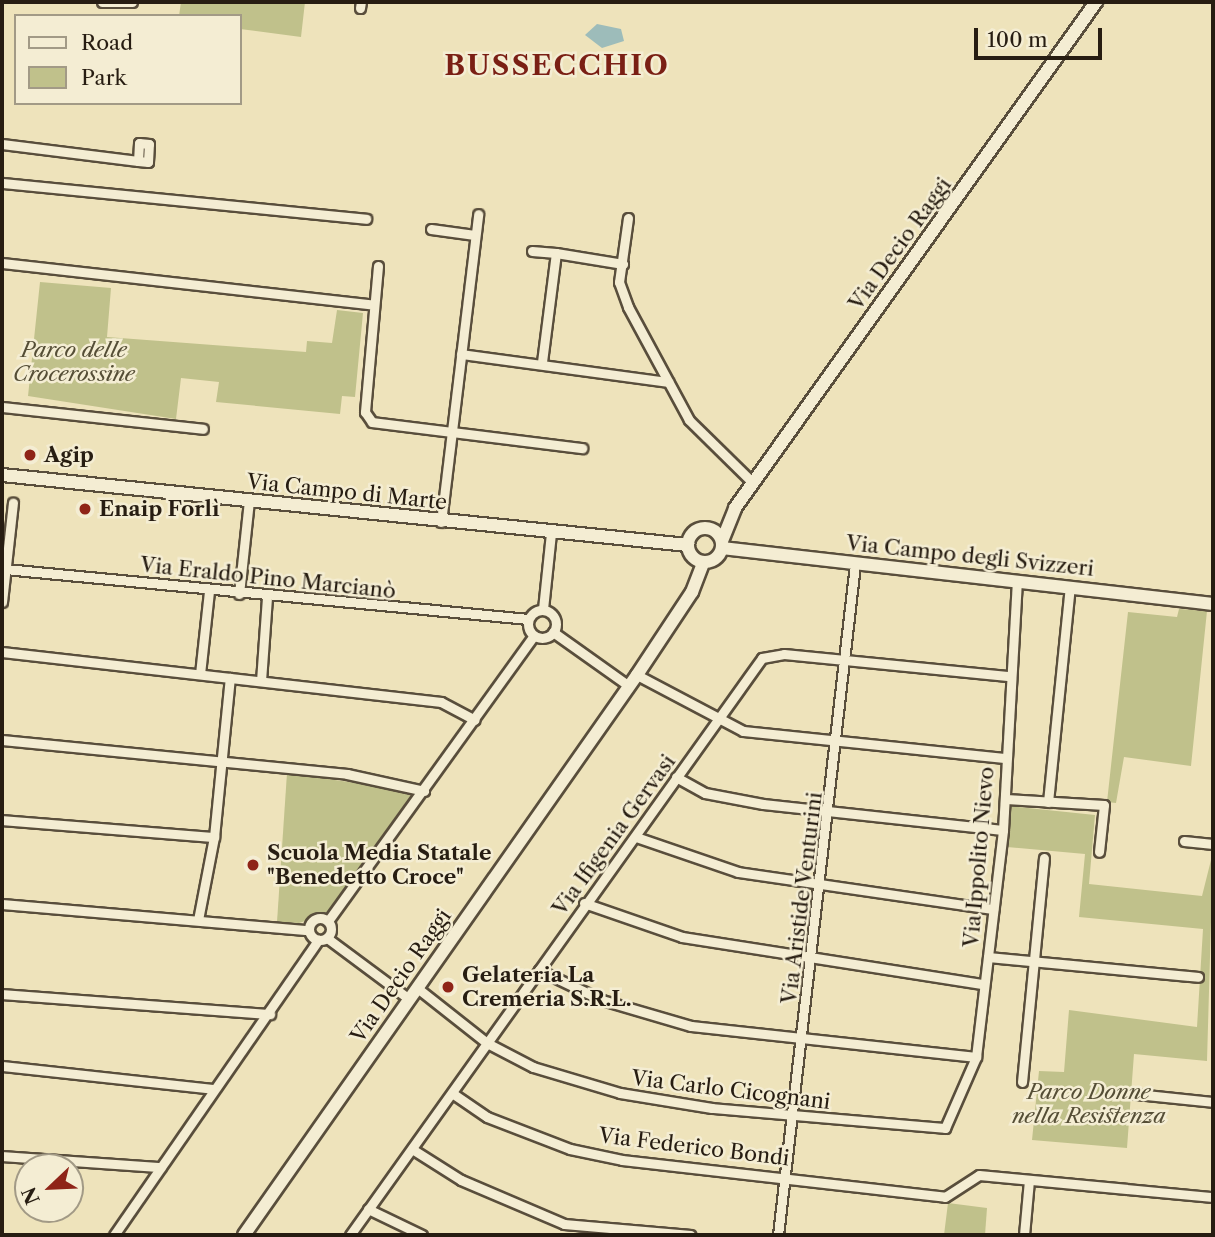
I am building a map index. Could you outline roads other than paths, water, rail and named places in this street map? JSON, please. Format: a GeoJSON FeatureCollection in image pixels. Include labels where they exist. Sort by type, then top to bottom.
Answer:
{"type":"FeatureCollection","features":[{"type":"Feature","properties":{"kind":"main road","name":"Via Decio Raggi"},"geometry":{"type":"LineString","coordinates":[[722,545],[735,508],[1096,2]]}},
{"type":"Feature","properties":{"kind":"main road","name":"Via Campo di Marte"},"geometry":{"type":"LineString","coordinates":[[2,475],[688,545]]}},
{"type":"Feature","properties":{"kind":"main road","name":"Via Decio Raggi"},"geometry":{"type":"LineString","coordinates":[[688,545],[703,528],[735,508]]}},
{"type":"Feature","properties":{"kind":"main road"},"geometry":{"type":"LineString","coordinates":[[688,545],[704,563],[722,545],[703,528]]}},
{"type":"Feature","properties":{"kind":"main road","name":"Via Campo degli Svizzeri"},"geometry":{"type":"LineString","coordinates":[[722,545],[855,564],[1213,604]]}},
{"type":"Feature","properties":{"kind":"main road","name":"Via Decio Raggi"},"geometry":{"type":"LineString","coordinates":[[244,1235],[633,680],[692,592],[704,563]]}},
{"type":"Feature","properties":{"kind":"street"},"geometry":{"type":"LineString","coordinates":[[102,2],[132,2]]}},
{"type":"Feature","properties":{"kind":"street"},"geometry":{"type":"LineString","coordinates":[[2,144],[138,161]]}},
{"type":"Feature","properties":{"kind":"street"},"geometry":{"type":"LineString","coordinates":[[2,183],[366,219]]}},
{"type":"Feature","properties":{"kind":"street"},"geometry":{"type":"LineString","coordinates":[[442,522],[478,214]]}},
{"type":"Feature","properties":{"kind":"street"},"geometry":{"type":"LineString","coordinates":[[628,218],[619,282],[628,307],[689,420],[753,483]]}},
{"type":"Feature","properties":{"kind":"street"},"geometry":{"type":"LineString","coordinates":[[431,229],[475,235]]}},
{"type":"Feature","properties":{"kind":"street"},"geometry":{"type":"LineString","coordinates":[[532,251],[623,264]]}},
{"type":"Feature","properties":{"kind":"street"},"geometry":{"type":"LineString","coordinates":[[542,362],[556,253]]}},
{"type":"Feature","properties":{"kind":"street"},"geometry":{"type":"LineString","coordinates":[[2,263],[370,304]]}},
{"type":"Feature","properties":{"kind":"street"},"geometry":{"type":"LineString","coordinates":[[378,266],[370,304],[365,412],[372,422],[582,448]]}},
{"type":"Feature","properties":{"kind":"street"},"geometry":{"type":"LineString","coordinates":[[461,354],[542,362],[668,382]]}},
{"type":"Feature","properties":{"kind":"street"},"geometry":{"type":"LineString","coordinates":[[2,407],[203,429]]}},
{"type":"Feature","properties":{"kind":"street"},"geometry":{"type":"LineString","coordinates":[[239,594],[249,501]]}},
{"type":"Feature","properties":{"kind":"street"},"geometry":{"type":"LineString","coordinates":[[2,602],[13,503]]}},
{"type":"Feature","properties":{"kind":"street"},"geometry":{"type":"LineString","coordinates":[[534,635],[528,619],[542,609],[551,533]]}},
{"type":"Feature","properties":{"kind":"street","name":"Via Aristide Venturini"},"geometry":{"type":"LineString","coordinates":[[778,1235],[839,740],[855,564]]}},
{"type":"Feature","properties":{"kind":"street","name":"Via Eraldo Pino Marcianò"},"geometry":{"type":"LineString","coordinates":[[5,569],[267,597],[528,619]]}},
{"type":"Feature","properties":{"kind":"street","name":"Via Ippolito Nievo"},"geometry":{"type":"LineString","coordinates":[[945,1128],[976,1057],[1006,799],[1010,676],[1017,582]]}},
{"type":"Feature","properties":{"kind":"street"},"geometry":{"type":"LineString","coordinates":[[1048,802],[1070,587]]}},
{"type":"Feature","properties":{"kind":"street"},"geometry":{"type":"LineString","coordinates":[[200,674],[209,591]]}},
{"type":"Feature","properties":{"kind":"street"},"geometry":{"type":"LineString","coordinates":[[261,681],[267,597]]}},
{"type":"Feature","properties":{"kind":"street"},"geometry":{"type":"LineString","coordinates":[[542,609],[556,620],[553,632]]}},
{"type":"Feature","properties":{"kind":"street"},"geometry":{"type":"LineString","coordinates":[[114,1235],[214,1089],[323,939],[328,921],[534,635],[553,632],[633,680],[743,731],[1006,758]]}},
{"type":"Feature","properties":{"kind":"street"},"geometry":{"type":"LineString","coordinates":[[2,652],[441,702],[475,720]]}},
{"type":"Feature","properties":{"kind":"street","name":"Via Ifigenia Gervasi"},"geometry":{"type":"LineString","coordinates":[[350,1235],[584,903],[636,837],[762,658],[784,654],[1010,676]]}},
{"type":"Feature","properties":{"kind":"street"},"geometry":{"type":"LineString","coordinates":[[198,920],[214,838],[230,678]]}},
{"type":"Feature","properties":{"kind":"street"},"geometry":{"type":"LineString","coordinates":[[2,740],[347,774],[424,791]]}},
{"type":"Feature","properties":{"kind":"street"},"geometry":{"type":"LineString","coordinates":[[676,778],[705,793],[1003,830]]}},
{"type":"Feature","properties":{"kind":"street"},"geometry":{"type":"LineString","coordinates":[[1006,799],[1104,805],[1100,852]]}},
{"type":"Feature","properties":{"kind":"street"},"geometry":{"type":"LineString","coordinates":[[2,820],[214,838]]}},
{"type":"Feature","properties":{"kind":"street"},"geometry":{"type":"LineString","coordinates":[[636,837],[702,863],[820,887],[993,909]]}},
{"type":"Feature","properties":{"kind":"street"},"geometry":{"type":"LineString","coordinates":[[1184,841],[1213,844]]}},
{"type":"Feature","properties":{"kind":"street"},"geometry":{"type":"LineString","coordinates":[[1022,1082],[1044,858]]}},
{"type":"Feature","properties":{"kind":"street"},"geometry":{"type":"LineString","coordinates":[[584,903],[682,937],[813,961],[983,984]]}},
{"type":"Feature","properties":{"kind":"street"},"geometry":{"type":"LineString","coordinates":[[2,904],[308,930],[409,999]]}},
{"type":"Feature","properties":{"kind":"street"},"geometry":{"type":"LineString","coordinates":[[308,930],[313,919],[328,921]]}},
{"type":"Feature","properties":{"kind":"street"},"geometry":{"type":"LineString","coordinates":[[988,957],[1198,977]]}},
{"type":"Feature","properties":{"kind":"street"},"geometry":{"type":"LineString","coordinates":[[539,970],[602,1000],[691,1026],[976,1057]]}},
{"type":"Feature","properties":{"kind":"street","name":"Via Carlo Cicognani"},"geometry":{"type":"LineString","coordinates":[[416,987],[487,1043],[533,1067],[620,1093],[794,1117],[945,1128]]}},
{"type":"Feature","properties":{"kind":"street"},"geometry":{"type":"LineString","coordinates":[[2,994],[270,1014]]}},
{"type":"Feature","properties":{"kind":"street"},"geometry":{"type":"LineString","coordinates":[[2,1066],[214,1089]]}},
{"type":"Feature","properties":{"kind":"street","name":"Via Federico Bondi"},"geometry":{"type":"LineString","coordinates":[[452,1093],[487,1117],[570,1149],[622,1160],[786,1175],[945,1197],[979,1175],[1029,1181]]}},
{"type":"Feature","properties":{"kind":"street"},"geometry":{"type":"LineString","coordinates":[[1136,1094],[1213,1102]]}},
{"type":"Feature","properties":{"kind":"street"},"geometry":{"type":"LineString","coordinates":[[412,1149],[461,1180],[565,1224],[691,1235]]}},
{"type":"Feature","properties":{"kind":"street"},"geometry":{"type":"LineString","coordinates":[[2,1156],[161,1167]]}},
{"type":"Feature","properties":{"kind":"street"},"geometry":{"type":"LineString","coordinates":[[1024,1235],[1029,1181],[1213,1197]]}},
{"type":"Feature","properties":{"kind":"street"},"geometry":{"type":"LineString","coordinates":[[368,1209],[422,1235]]}},
{"type":"Feature","properties":{"kind":"water"},"geometry":{"type":"Polygon","coordinates":[[[597,24],[621,29],[624,41],[602,48],[585,35],[597,24]]]}},
{"type":"Feature","properties":{"kind":"place","name":"Agip"},"geometry":{"type":"Point","coordinates":[30,455]}},
{"type":"Feature","properties":{"kind":"place","name":"Enaip Forlì"},"geometry":{"type":"Point","coordinates":[85,509]}},
{"type":"Feature","properties":{"kind":"place","name":"Scuola Media Statale \"Benedetto Croce\""},"geometry":{"type":"Point","coordinates":[253,865]}},
{"type":"Feature","properties":{"kind":"place","name":"Gelateria La Cremeria S.R.L."},"geometry":{"type":"Point","coordinates":[448,987]}},
{"type":"Feature","properties":{"kind":"district","name":"BUSSECCHIO"},"geometry":{"type":"Point","coordinates":[557,65]}},
{"type":"Feature","properties":{"kind":"park label","name":"Parco delle Crocerossine"},"geometry":{"type":"Point","coordinates":[74,362]}},
{"type":"Feature","properties":{"kind":"park label","name":"Parco Donne nella Resistenza"},"geometry":{"type":"Point","coordinates":[1089,1104]}}]}
